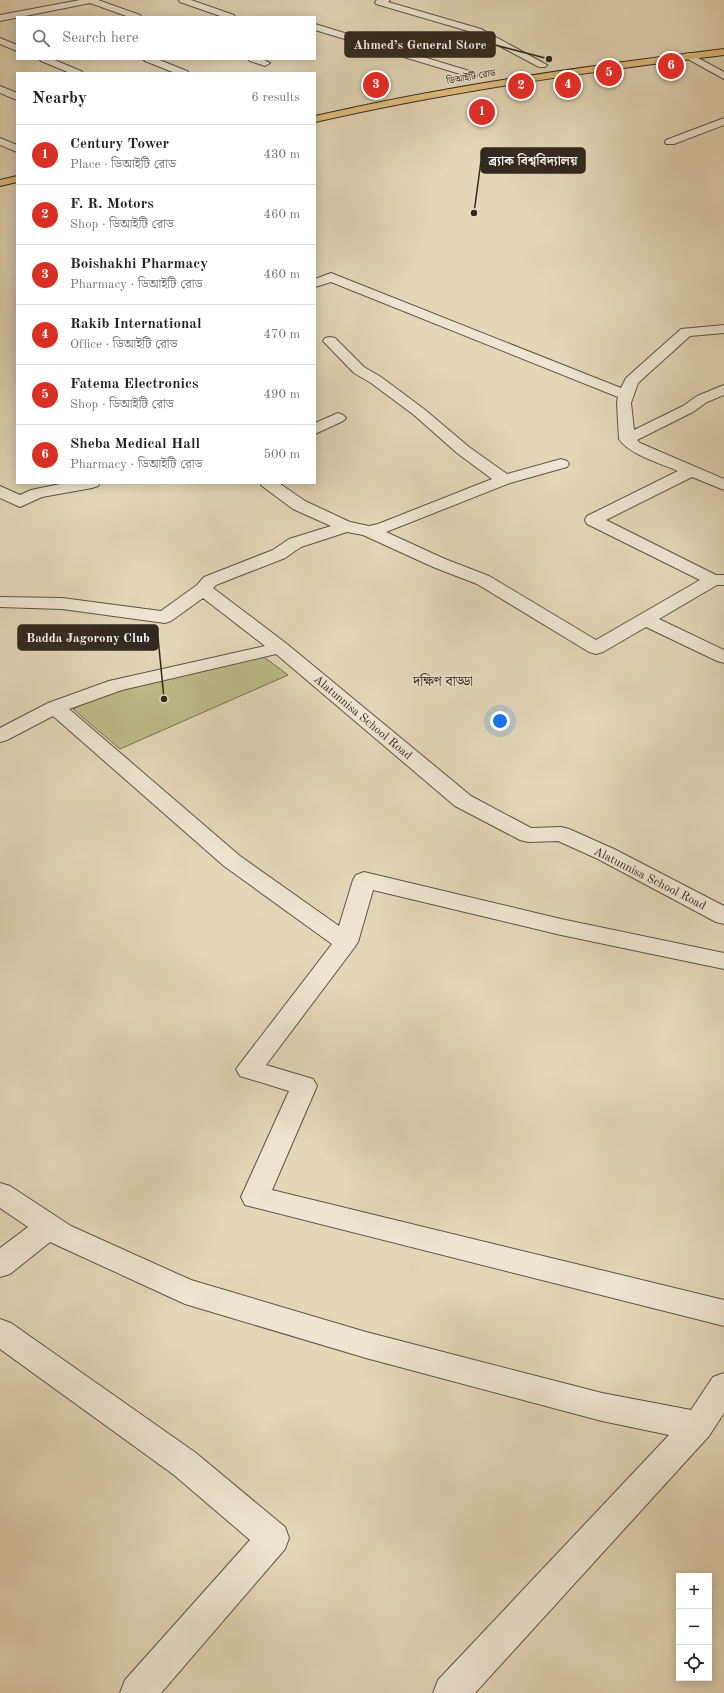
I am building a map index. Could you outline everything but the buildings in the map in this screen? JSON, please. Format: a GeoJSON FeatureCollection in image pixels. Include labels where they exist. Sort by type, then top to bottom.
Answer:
{"type":"FeatureCollection","features":[{"type":"Feature","properties":{"kind":"main road"},"geometry":{"type":"LineString","coordinates":[[612,56],[724,43]]}},
{"type":"Feature","properties":{"kind":"main road","name":"ডিআইটি রোড"},"geometry":{"type":"LineString","coordinates":[[316,119],[382,104],[490,84],[724,52]]}},
{"type":"Feature","properties":{"kind":"main road"},"geometry":{"type":"LineString","coordinates":[[526,67],[546,64]]}},
{"type":"Feature","properties":{"kind":"main road","name":"ডিআইটি রোড"},"geometry":{"type":"LineString","coordinates":[[452,79],[477,75]]}},
{"type":"Feature","properties":{"kind":"main road"},"geometry":{"type":"LineString","coordinates":[[316,109],[369,96]]}},
{"type":"Feature","properties":{"kind":"main road"},"geometry":{"type":"LineString","coordinates":[[0,183],[16,179]]}},
{"type":"Feature","properties":{"kind":"street"},"geometry":{"type":"LineString","coordinates":[[0,18],[92,0],[134,16]]}},
{"type":"Feature","properties":{"kind":"street"},"geometry":{"type":"LineString","coordinates":[[183,0],[228,16]]}},
{"type":"Feature","properties":{"kind":"street"},"geometry":{"type":"LineString","coordinates":[[386,0],[379,2],[478,31],[546,64]]}},
{"type":"Feature","properties":{"kind":"street"},"geometry":{"type":"LineString","coordinates":[[14,7],[38,16]]}},
{"type":"Feature","properties":{"kind":"street"},"geometry":{"type":"LineString","coordinates":[[316,26],[477,75]]}},
{"type":"Feature","properties":{"kind":"street"},"geometry":{"type":"LineString","coordinates":[[0,41],[16,48]]}},
{"type":"Feature","properties":{"kind":"street"},"geometry":{"type":"LineString","coordinates":[[689,56],[724,76]]}},
{"type":"Feature","properties":{"kind":"street"},"geometry":{"type":"LineString","coordinates":[[46,60],[76,72]]}},
{"type":"Feature","properties":{"kind":"street"},"geometry":{"type":"LineString","coordinates":[[151,60],[181,72]]}},
{"type":"Feature","properties":{"kind":"street"},"geometry":{"type":"LineString","coordinates":[[257,60],[266,63]]}},
{"type":"Feature","properties":{"kind":"street"},"geometry":{"type":"LineString","coordinates":[[0,89],[16,97]]}},
{"type":"Feature","properties":{"kind":"street"},"geometry":{"type":"LineString","coordinates":[[670,142],[724,121]]}},
{"type":"Feature","properties":{"kind":"street"},"geometry":{"type":"LineString","coordinates":[[0,141],[16,149]]}},
{"type":"Feature","properties":{"kind":"street"},"geometry":{"type":"LineString","coordinates":[[316,283],[331,277],[626,395]]}},
{"type":"Feature","properties":{"kind":"street"},"geometry":{"type":"LineString","coordinates":[[724,329],[686,332],[631,381],[624,403],[627,439],[634,446],[724,485]]}},
{"type":"Feature","properties":{"kind":"street"},"geometry":{"type":"LineString","coordinates":[[330,341],[358,370],[376,380],[419,412],[463,450],[504,480]]}},
{"type":"Feature","properties":{"kind":"street"},"geometry":{"type":"LineString","coordinates":[[627,439],[688,409],[702,399],[724,389]]}},
{"type":"Feature","properties":{"kind":"street"},"geometry":{"type":"LineString","coordinates":[[316,429],[338,418]]}},
{"type":"Feature","properties":{"kind":"street"},"geometry":{"type":"LineString","coordinates":[[369,531],[383,528],[504,480],[561,464]]}},
{"type":"Feature","properties":{"kind":"street"},"geometry":{"type":"LineString","coordinates":[[691,471],[593,520],[718,580]]}},
{"type":"Feature","properties":{"kind":"street"},"geometry":{"type":"LineString","coordinates":[[0,490],[20,502],[37,493],[86,484]]}},
{"type":"Feature","properties":{"kind":"street"},"geometry":{"type":"LineString","coordinates":[[269,484],[299,505],[346,527],[369,531],[439,563],[483,580],[596,648],[645,619],[718,580]]}},
{"type":"Feature","properties":{"kind":"street"},"geometry":{"type":"LineString","coordinates":[[0,602],[52,602],[116,609],[165,617],[203,589],[210,581],[279,554],[295,543],[346,527]]}},
{"type":"Feature","properties":{"kind":"street","name":"Alatunnisa School Road"},"geometry":{"type":"LineString","coordinates":[[203,589],[280,648],[463,801],[528,835],[561,834],[612,858],[724,916]]}},
{"type":"Feature","properties":{"kind":"street"},"geometry":{"type":"LineString","coordinates":[[645,619],[724,657]]}},
{"type":"Feature","properties":{"kind":"street"},"geometry":{"type":"LineString","coordinates":[[0,736],[55,707],[116,685],[181,669],[236,659],[280,648]]}},
{"type":"Feature","properties":{"kind":"street"},"geometry":{"type":"LineString","coordinates":[[55,707],[232,861],[346,942]]}},
{"type":"Feature","properties":{"kind":"street"},"geometry":{"type":"LineString","coordinates":[[724,961],[554,925],[364,880],[346,942],[249,1069],[304,1086],[255,1197],[724,1312]]}},
{"type":"Feature","properties":{"kind":"street"},"geometry":{"type":"LineString","coordinates":[[0,1194],[61,1234],[185,1291],[366,1345],[602,1407],[698,1426]]}},
{"type":"Feature","properties":{"kind":"street"},"geometry":{"type":"LineString","coordinates":[[0,1265],[49,1226]]}},
{"type":"Feature","properties":{"kind":"street"},"geometry":{"type":"LineString","coordinates":[[0,1332],[185,1464],[273,1538],[138,1693]]}},
{"type":"Feature","properties":{"kind":"street"},"geometry":{"type":"LineString","coordinates":[[450,1693],[698,1426],[724,1387]]}},
{"type":"Feature","properties":{"kind":"green space"},"geometry":{"type":"Polygon","coordinates":[[[260,654],[288,675],[120,749],[73,709],[116,689],[260,654]]]}},
{"type":"Feature","properties":{"kind":"place","name":"Ahmed’s General Store"},"geometry":{"type":"Point","coordinates":[549,59]}},
{"type":"Feature","properties":{"kind":"place","name":"Sheba Medical Hall"},"geometry":{"type":"Point","coordinates":[671,66]}},
{"type":"Feature","properties":{"kind":"place","name":"Fatema Electronics"},"geometry":{"type":"Point","coordinates":[609,73]}},
{"type":"Feature","properties":{"kind":"place","name":"Boishakhi Pharmacy"},"geometry":{"type":"Point","coordinates":[376,85]}},
{"type":"Feature","properties":{"kind":"place","name":"Rakib International"},"geometry":{"type":"Point","coordinates":[568,85]}},
{"type":"Feature","properties":{"kind":"place","name":"F. R. Motors"},"geometry":{"type":"Point","coordinates":[521,86]}},
{"type":"Feature","properties":{"kind":"place","name":"Century Tower"},"geometry":{"type":"Point","coordinates":[482,112]}},
{"type":"Feature","properties":{"kind":"place","name":"ব্র্যাক বিশ্ববিদ্যালয়"},"geometry":{"type":"Point","coordinates":[474,213]}},
{"type":"Feature","properties":{"kind":"place","name":"Badda Jagorony Club"},"geometry":{"type":"Point","coordinates":[164,699]}},
{"type":"Feature","properties":{"kind":"district","name":"দক্ষিণ বাড্ডা"},"geometry":{"type":"Point","coordinates":[443,681]}}]}
